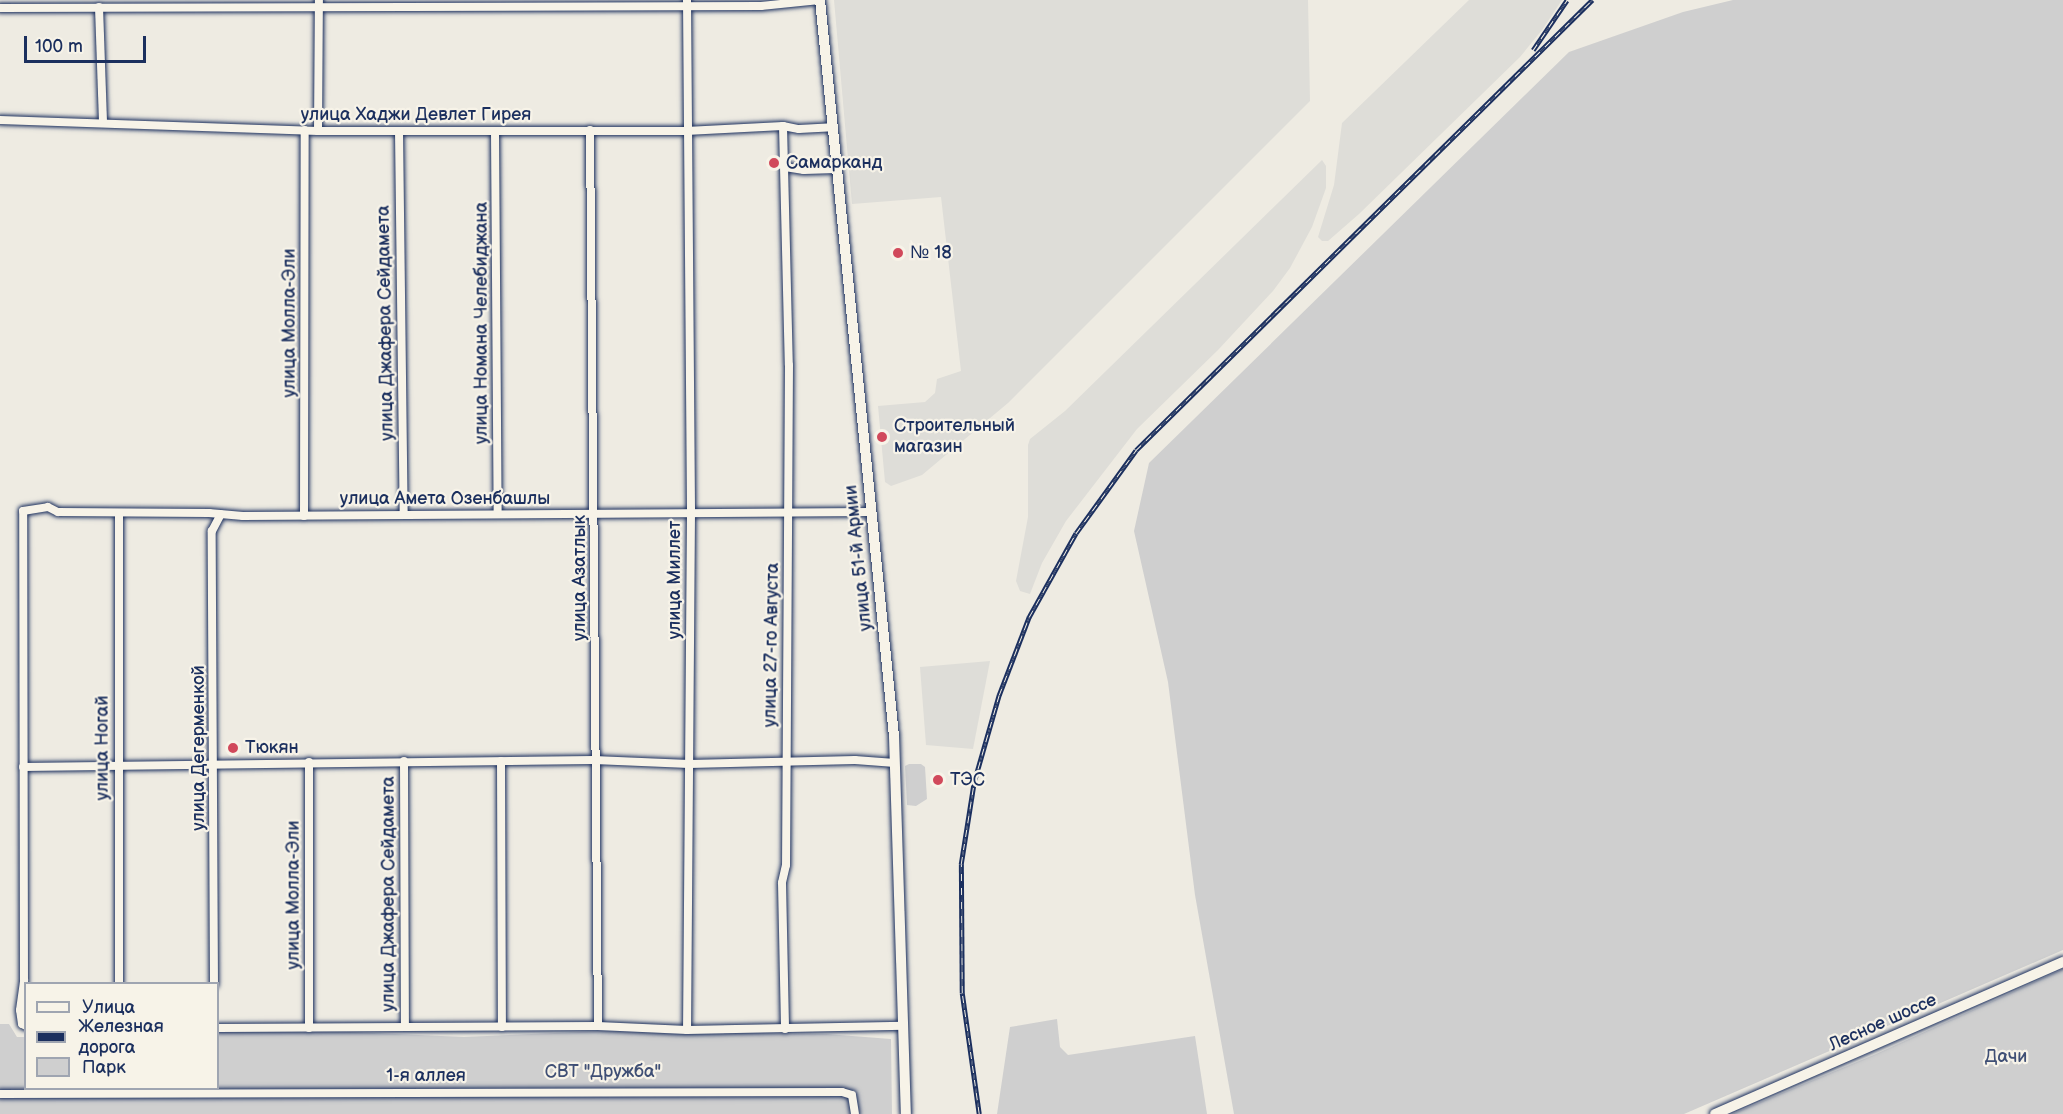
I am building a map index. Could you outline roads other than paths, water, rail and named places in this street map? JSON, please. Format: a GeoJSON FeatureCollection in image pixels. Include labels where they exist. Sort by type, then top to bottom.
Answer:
{"type":"FeatureCollection","features":[{"type":"Feature","properties":{"kind":"main road","name":"улица 51-й Армии"},"geometry":{"type":"LineString","coordinates":[[820,0],[895,763],[906,1114]]}},
{"type":"Feature","properties":{"kind":"main road","name":"Лесное шоссе"},"geometry":{"type":"LineString","coordinates":[[1715,1114],[2063,962]]}},
{"type":"Feature","properties":{"kind":"street"},"geometry":{"type":"LineString","coordinates":[[0,8],[319,3],[687,3],[761,6],[820,0]]}},
{"type":"Feature","properties":{"kind":"street"},"geometry":{"type":"LineString","coordinates":[[318,131],[319,3]]}},
{"type":"Feature","properties":{"kind":"street","name":"улица Миллет"},"geometry":{"type":"LineString","coordinates":[[687,3],[686,131],[690,263],[688,383],[691,513],[687,1030]]}},
{"type":"Feature","properties":{"kind":"street"},"geometry":{"type":"LineString","coordinates":[[99,8],[103,122]]}},
{"type":"Feature","properties":{"kind":"street","name":"улица Хаджи Девлет Гирея"},"geometry":{"type":"LineString","coordinates":[[0,120],[318,131],[686,131],[783,126],[800,129],[832,127]]}},
{"type":"Feature","properties":{"kind":"street","name":"улица 27-го Августа"},"geometry":{"type":"LineString","coordinates":[[783,126],[787,261],[788,512],[786,865],[782,882],[785,1029]]}},
{"type":"Feature","properties":{"kind":"street","name":"улица Молла-Эли"},"geometry":{"type":"LineString","coordinates":[[304,516],[305,130]]}},
{"type":"Feature","properties":{"kind":"street","name":"улица Азатлык"},"geometry":{"type":"LineString","coordinates":[[590,130],[598,1026]]}},
{"type":"Feature","properties":{"kind":"street","name":"улица Джафера Сейдамета"},"geometry":{"type":"LineString","coordinates":[[399,131],[404,515]]}},
{"type":"Feature","properties":{"kind":"street","name":"улица Номана Челебиджана"},"geometry":{"type":"LineString","coordinates":[[495,132],[498,514]]}},
{"type":"Feature","properties":{"kind":"street"},"geometry":{"type":"LineString","coordinates":[[784,166],[804,170],[836,169]]}},
{"type":"Feature","properties":{"kind":"street","name":"улица Амета Озенбашлы"},"geometry":{"type":"LineString","coordinates":[[23,766],[23,511],[48,507],[58,512],[304,516],[870,512]]}},
{"type":"Feature","properties":{"kind":"street","name":"улица Ногай"},"geometry":{"type":"LineString","coordinates":[[119,513],[119,982]]}},
{"type":"Feature","properties":{"kind":"street","name":"улица Дегерменкой"},"geometry":{"type":"LineString","coordinates":[[214,982],[215,763],[212,531],[221,514]]}},
{"type":"Feature","properties":{"kind":"street"},"geometry":{"type":"LineString","coordinates":[[24,1025],[23,766],[594,760],[689,764],[855,760],[895,763]]}},
{"type":"Feature","properties":{"kind":"street","name":"улица Джафера Сейдамета"},"geometry":{"type":"LineString","coordinates":[[404,761],[405,1027]]}},
{"type":"Feature","properties":{"kind":"street"},"geometry":{"type":"LineString","coordinates":[[501,761],[502,1027]]}},
{"type":"Feature","properties":{"kind":"street","name":"улица Молла-Эли"},"geometry":{"type":"LineString","coordinates":[[309,762],[309,1028]]}},
{"type":"Feature","properties":{"kind":"street"},"geometry":{"type":"LineString","coordinates":[[219,1028],[598,1026],[687,1030],[904,1026]]}},
{"type":"Feature","properties":{"kind":"street","name":"1-я аллея"},"geometry":{"type":"LineString","coordinates":[[0,1094],[842,1092],[852,1095],[855,1114]]}},
{"type":"Feature","properties":{"kind":"railway"},"geometry":{"type":"LineString","coordinates":[[1533,50],[1567,0]]}},
{"type":"Feature","properties":{"kind":"railway"},"geometry":{"type":"LineString","coordinates":[[979,1114],[962,993],[961,864],[974,782],[999,695],[1029,617],[1076,533],[1136,450],[1592,0]]}},
{"type":"Feature","properties":{"kind":"place","name":"Самарканд"},"geometry":{"type":"Point","coordinates":[774,163]}},
{"type":"Feature","properties":{"kind":"place","name":"№ 18"},"geometry":{"type":"Point","coordinates":[898,253]}},
{"type":"Feature","properties":{"kind":"place","name":"Строительный магазин"},"geometry":{"type":"Point","coordinates":[882,437]}},
{"type":"Feature","properties":{"kind":"place","name":"Тюкян"},"geometry":{"type":"Point","coordinates":[233,748]}},
{"type":"Feature","properties":{"kind":"place","name":"ТЭС"},"geometry":{"type":"Point","coordinates":[938,780]}},
{"type":"Feature","properties":{"kind":"park label","name":"Дачи"},"geometry":{"type":"Point","coordinates":[2006,1057]}},
{"type":"Feature","properties":{"kind":"park label","name":"СВТ \"Дружба\""},"geometry":{"type":"Point","coordinates":[603,1072]}}]}
